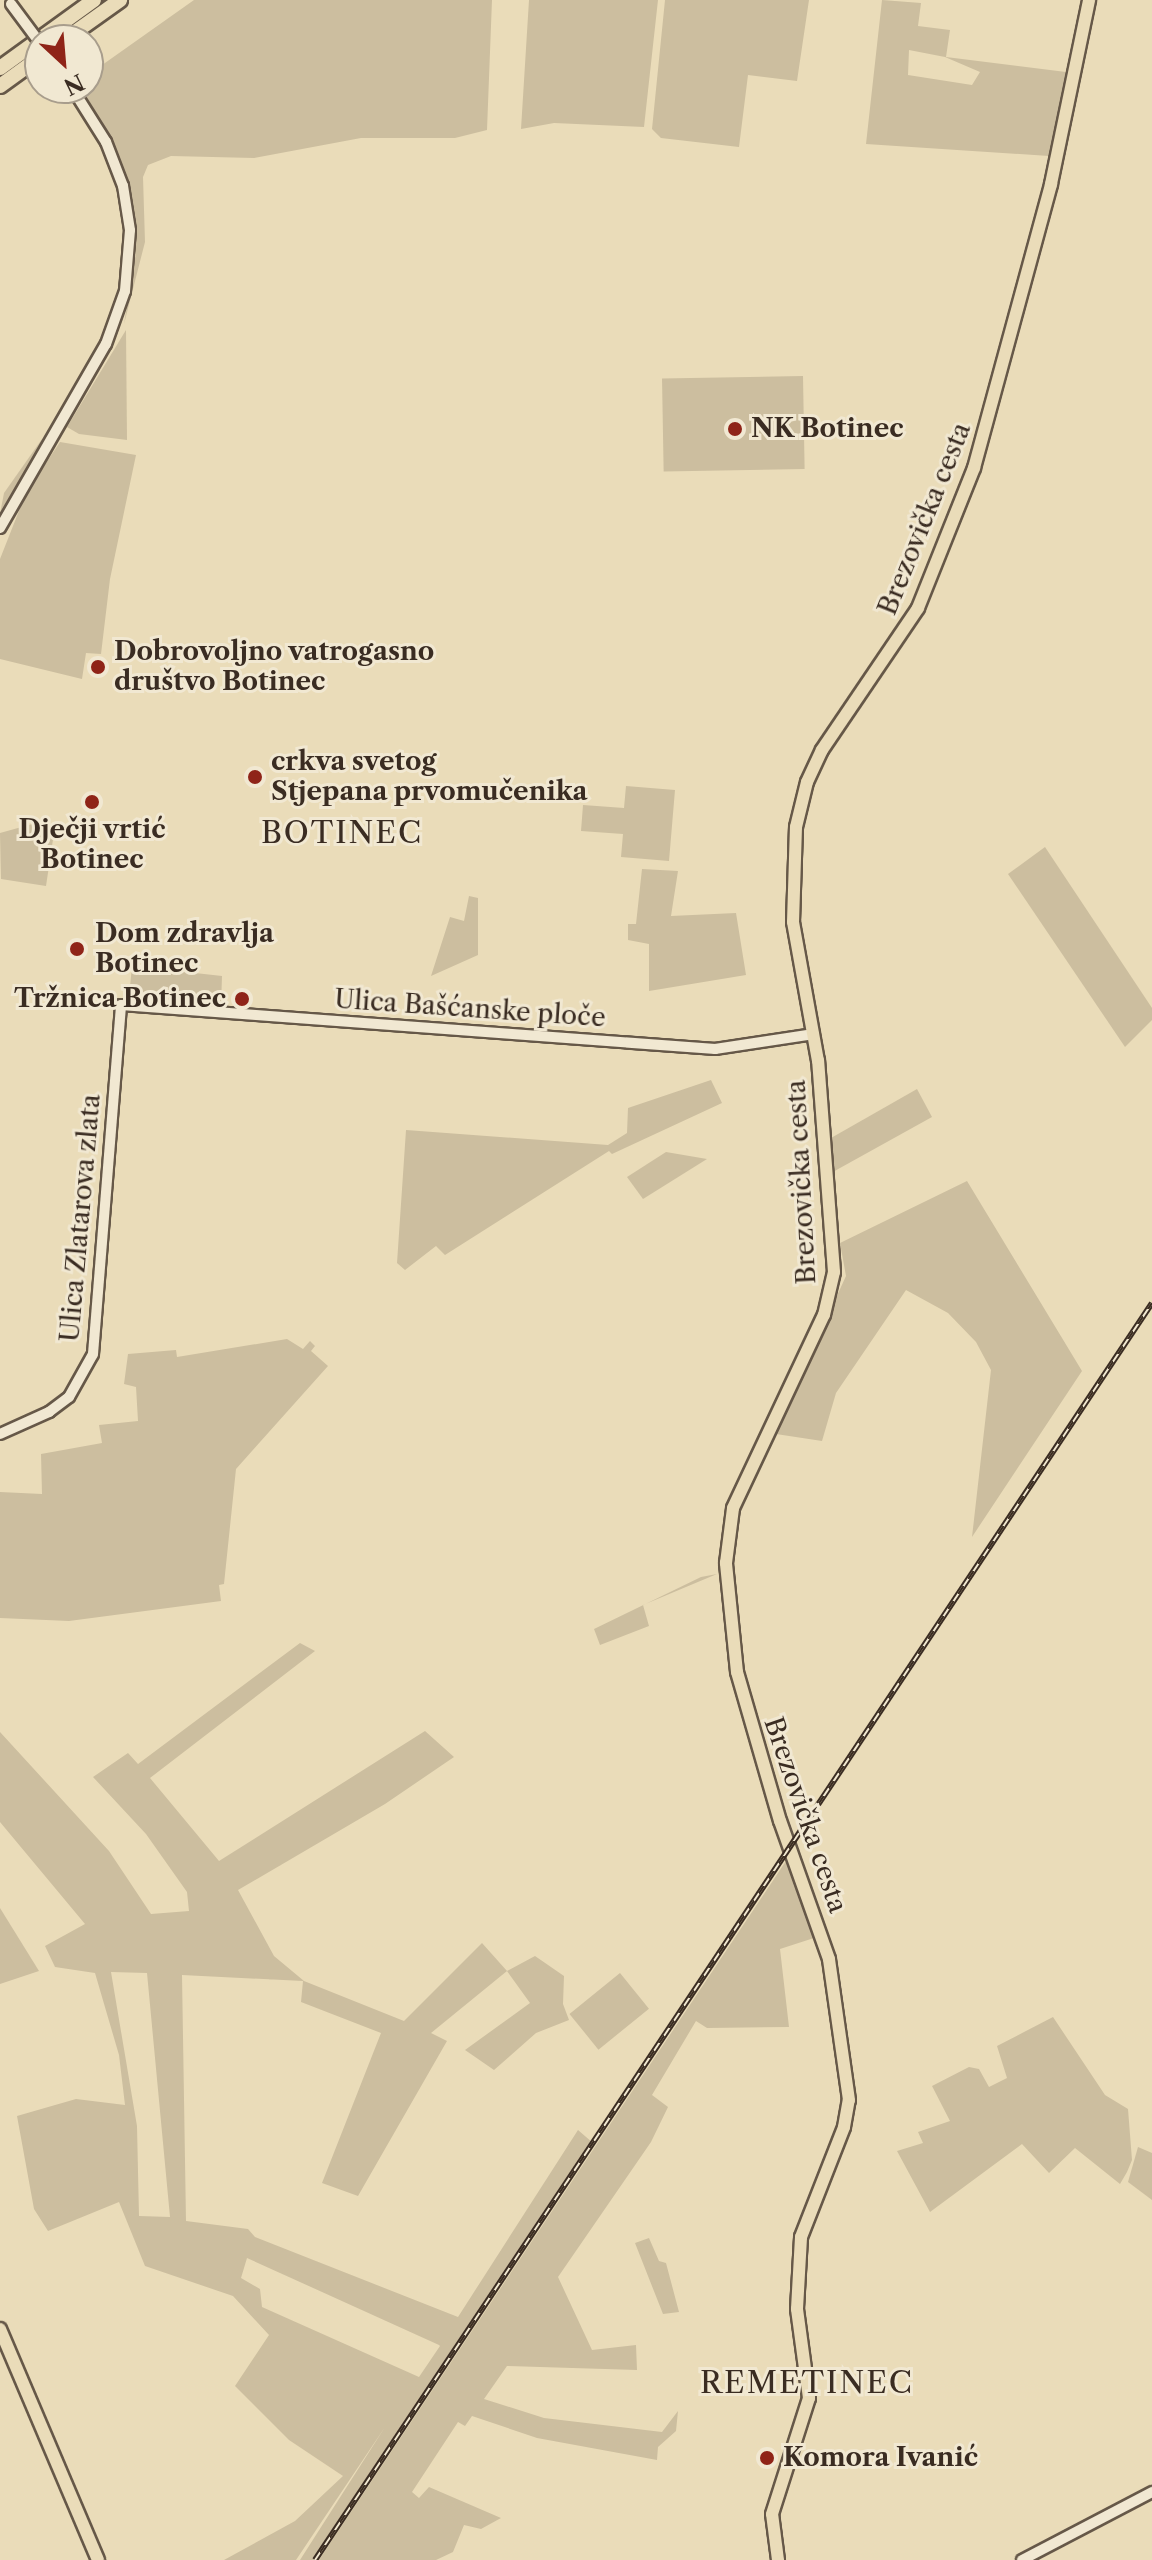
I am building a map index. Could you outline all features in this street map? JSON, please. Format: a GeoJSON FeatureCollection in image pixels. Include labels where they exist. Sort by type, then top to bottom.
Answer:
{"type":"FeatureCollection","features":[{"type":"Feature","properties":{"kind":"highway"},"geometry":{"type":"LineString","coordinates":[[0,68],[94,0]]}},
{"type":"Feature","properties":{"kind":"highway"},"geometry":{"type":"LineString","coordinates":[[86,24],[120,0]]}},
{"type":"Feature","properties":{"kind":"highway"},"geometry":{"type":"LineString","coordinates":[[0,86],[24,69]]}},
{"type":"Feature","properties":{"kind":"main road","name":"Brezovička cesta"},"geometry":{"type":"LineString","coordinates":[[778,2560],[772,2514],[809,2398],[797,2309],[801,2237],[844,2127],[848,2088],[829,1959],[775,1807],[737,1672],[725,1552],[738,1495],[831,1294],[834,1260],[814,1034],[792,909],[802,798],[831,734],[918,608],[974,468],[1051,184],[1089,0]]}},
{"type":"Feature","properties":{"kind":"main road"},"geometry":{"type":"LineString","coordinates":[[0,2329],[98,2560]]}},
{"type":"Feature","properties":{"kind":"street"},"geometry":{"type":"LineString","coordinates":[[10,2],[26,24]]}},
{"type":"Feature","properties":{"kind":"street"},"geometry":{"type":"LineString","coordinates":[[0,528],[106,344],[125,291],[130,230],[123,186],[106,142],[82,104]]}},
{"type":"Feature","properties":{"kind":"street","name":"Ulica Bašćanske ploče"},"geometry":{"type":"LineString","coordinates":[[121,1005],[715,1049],[814,1034]]}},
{"type":"Feature","properties":{"kind":"street","name":"Ulica Zlatarova zlata"},"geometry":{"type":"LineString","coordinates":[[0,1434],[49,1412],[69,1397],[93,1354],[121,1005]]}},
{"type":"Feature","properties":{"kind":"street"},"geometry":{"type":"LineString","coordinates":[[1022,2560],[1152,2492]]}},
{"type":"Feature","properties":{"kind":"shaded area"},"geometry":{"type":"Polygon","coordinates":[[[194,0],[492,0],[487,130],[455,138],[361,138],[254,158],[171,156],[148,165],[143,177],[145,242],[124,324],[136,252],[131,199],[117,152],[91,104],[104,104],[104,64],[194,0]]]}},
{"type":"Feature","properties":{"kind":"shaded area"},"geometry":{"type":"Polygon","coordinates":[[[529,0],[658,0],[644,127],[554,123],[521,129],[529,0]]]}},
{"type":"Feature","properties":{"kind":"shaded area"},"geometry":{"type":"Polygon","coordinates":[[[665,0],[809,0],[797,81],[748,75],[739,147],[661,138],[652,129],[665,0]]]}},
{"type":"Feature","properties":{"kind":"shaded area"},"geometry":{"type":"Polygon","coordinates":[[[882,0],[921,3],[918,26],[950,30],[946,57],[1066,72],[1049,156],[866,144],[882,0]],[[909,50],[908,75],[972,85],[980,72],[945,57],[909,50]]]}},
{"type":"Feature","properties":{"kind":"shaded area"},"geometry":{"type":"Polygon","coordinates":[[[126,330],[127,440],[79,434],[67,427],[126,330]]]}},
{"type":"Feature","properties":{"kind":"shaded area","name":"NK Botinec"},"geometry":{"type":"Polygon","coordinates":[[[803,376],[805,469],[664,471],[662,378],[803,376]]]}},
{"type":"Feature","properties":{"kind":"shaded area"},"geometry":{"type":"Polygon","coordinates":[[[42,439],[40,449],[0,514],[4,493],[42,439]]]}},
{"type":"Feature","properties":{"kind":"shaded area"},"geometry":{"type":"Polygon","coordinates":[[[60,442],[136,455],[110,579],[101,654],[86,653],[82,679],[0,659],[0,559],[26,493],[60,442]]]}},
{"type":"Feature","properties":{"kind":"shaded area"},"geometry":{"type":"Polygon","coordinates":[[[626,786],[675,790],[669,861],[621,857],[623,834],[581,831],[583,805],[624,808],[626,786]]]}},
{"type":"Feature","properties":{"kind":"shaded area"},"geometry":{"type":"Polygon","coordinates":[[[36,823],[55,826],[46,886],[1,879],[0,833],[36,823]]]}},
{"type":"Feature","properties":{"kind":"shaded area"},"geometry":{"type":"Polygon","coordinates":[[[1045,847],[1152,1008],[1152,1020],[1125,1047],[1008,874],[1045,847]]]}},
{"type":"Feature","properties":{"kind":"shaded area"},"geometry":{"type":"Polygon","coordinates":[[[642,869],[678,871],[671,916],[736,913],[746,975],[649,991],[649,944],[628,940],[628,924],[636,924],[642,869]]]}},
{"type":"Feature","properties":{"kind":"shaded area"},"geometry":{"type":"Polygon","coordinates":[[[469,896],[478,898],[478,955],[431,976],[450,917],[464,921],[469,896]]]}},
{"type":"Feature","properties":{"kind":"shaded area"},"geometry":{"type":"Polygon","coordinates":[[[132,966],[222,976],[221,1006],[184,1003],[171,994],[133,999],[129,997],[132,966]]]}},
{"type":"Feature","properties":{"kind":"shaded area"},"geometry":{"type":"Polygon","coordinates":[[[711,1080],[722,1103],[612,1154],[609,1151],[445,1255],[436,1246],[405,1270],[397,1263],[406,1130],[608,1145],[627,1133],[628,1108],[711,1080]]]}},
{"type":"Feature","properties":{"kind":"shaded area"},"geometry":{"type":"Polygon","coordinates":[[[917,1089],[932,1117],[831,1173],[831,1138],[917,1089]]]}},
{"type":"Feature","properties":{"kind":"shaded area"},"geometry":{"type":"Polygon","coordinates":[[[666,1152],[707,1159],[643,1199],[627,1177],[666,1152]]]}},
{"type":"Feature","properties":{"kind":"shaded area"},"geometry":{"type":"Polygon","coordinates":[[[967,1181],[1082,1371],[972,1537],[991,1370],[976,1342],[948,1313],[906,1290],[836,1393],[822,1441],[776,1434],[735,1519],[846,1276],[840,1243],[967,1181]]]}},
{"type":"Feature","properties":{"kind":"shaded area"},"geometry":{"type":"Polygon","coordinates":[[[287,1339],[303,1349],[310,1341],[315,1346],[311,1351],[328,1366],[236,1469],[224,1584],[219,1585],[221,1601],[69,1621],[0,1618],[0,1492],[42,1494],[41,1454],[102,1443],[99,1425],[138,1421],[136,1387],[124,1384],[128,1354],[176,1350],[177,1357],[287,1339]]]}},
{"type":"Feature","properties":{"kind":"shaded area"},"geometry":{"type":"Polygon","coordinates":[[[717,1574],[646,1604],[701,1577],[717,1574]]]}},
{"type":"Feature","properties":{"kind":"shaded area"},"geometry":{"type":"Polygon","coordinates":[[[643,1605],[649,1626],[600,1645],[594,1629],[643,1605]]]}},
{"type":"Feature","properties":{"kind":"shaded area"},"geometry":{"type":"Polygon","coordinates":[[[300,1643],[315,1651],[150,1778],[219,1861],[425,1731],[454,1757],[385,1804],[238,1890],[274,1956],[304,1981],[404,2021],[482,1943],[507,1971],[431,2033],[447,2041],[358,2196],[322,2183],[381,2033],[301,2002],[303,1981],[182,1975],[186,2221],[248,2229],[255,2237],[458,2317],[578,2130],[593,2143],[315,2560],[300,2560],[385,2427],[296,2560],[224,2560],[295,2521],[343,2476],[289,2440],[235,2386],[269,2335],[233,2296],[145,2266],[119,2202],[48,2231],[34,2209],[17,2116],[76,2099],[125,2105],[119,2055],[95,1973],[55,1967],[45,1946],[85,1924],[0,1822],[0,1732],[109,1851],[151,1914],[189,1911],[187,1892],[146,1834],[93,1777],[128,1753],[138,1764],[300,1643]],[[111,1972],[137,2126],[139,2216],[170,2217],[147,1973],[111,1972]],[[247,2258],[241,2278],[260,2289],[262,2307],[419,2377],[440,2346],[439,2345],[247,2258]]]}},
{"type":"Feature","properties":{"kind":"shaded area"},"geometry":{"type":"Polygon","coordinates":[[[790,1855],[817,1937],[780,1949],[789,2027],[707,2028],[696,2021],[652,2095],[668,2107],[651,2142],[558,2277],[592,2350],[636,2345],[637,2370],[507,2366],[484,2399],[544,2418],[662,2432],[678,2411],[676,2431],[658,2447],[657,2460],[537,2438],[472,2416],[465,2426],[458,2422],[412,2492],[419,2498],[429,2487],[501,2518],[481,2529],[464,2525],[453,2552],[436,2560],[319,2560],[790,1855]]]}},
{"type":"Feature","properties":{"kind":"shaded area"},"geometry":{"type":"Polygon","coordinates":[[[0,1908],[39,1971],[0,1984],[0,1908]]]}},
{"type":"Feature","properties":{"kind":"shaded area"},"geometry":{"type":"Polygon","coordinates":[[[535,1956],[564,1976],[563,2004],[569,2020],[536,2033],[494,2070],[465,2050],[530,2003],[507,1971],[535,1956]]]}},
{"type":"Feature","properties":{"kind":"shaded area"},"geometry":{"type":"Polygon","coordinates":[[[620,1973],[649,2009],[598,2050],[569,2014],[620,1973]]]}},
{"type":"Feature","properties":{"kind":"shaded area"},"geometry":{"type":"Polygon","coordinates":[[[1053,2017],[1105,2095],[1128,2109],[1132,2160],[1120,2184],[1075,2148],[1049,2173],[1022,2144],[930,2212],[897,2151],[923,2143],[918,2132],[950,2121],[932,2086],[969,2067],[979,2069],[989,2087],[1007,2078],[997,2046],[1053,2017]]]}},
{"type":"Feature","properties":{"kind":"shaded area"},"geometry":{"type":"Polygon","coordinates":[[[1138,2147],[1152,2153],[1152,2200],[1128,2182],[1138,2147]]]}},
{"type":"Feature","properties":{"kind":"shaded area"},"geometry":{"type":"Polygon","coordinates":[[[649,2238],[659,2261],[666,2263],[679,2312],[663,2314],[635,2243],[649,2238]]]}},
{"type":"Feature","properties":{"kind":"railway"},"geometry":{"type":"LineString","coordinates":[[315,2560],[1152,1303]]}},
{"type":"Feature","properties":{"kind":"place","name":"NK Botinec"},"geometry":{"type":"Point","coordinates":[735,429]}},
{"type":"Feature","properties":{"kind":"place","name":"Dobrovoljno vatrogasno društvo Botinec"},"geometry":{"type":"Point","coordinates":[98,667]}},
{"type":"Feature","properties":{"kind":"place","name":"crkva svetog Stjepana prvomučenika"},"geometry":{"type":"Point","coordinates":[255,777]}},
{"type":"Feature","properties":{"kind":"place","name":"Dječji vrtić Botinec"},"geometry":{"type":"Point","coordinates":[92,802]}},
{"type":"Feature","properties":{"kind":"place","name":"Dom zdravlja Botinec"},"geometry":{"type":"Point","coordinates":[77,949]}},
{"type":"Feature","properties":{"kind":"place","name":"Tržnica Botinec"},"geometry":{"type":"Point","coordinates":[242,999]}},
{"type":"Feature","properties":{"kind":"place","name":"Komora Ivanić"},"geometry":{"type":"Point","coordinates":[767,2458]}},
{"type":"Feature","properties":{"kind":"district","name":"BOTINEC"},"geometry":{"type":"Point","coordinates":[342,833]}},
{"type":"Feature","properties":{"kind":"district","name":"REMETINEC"},"geometry":{"type":"Point","coordinates":[807,2383]}}]}
